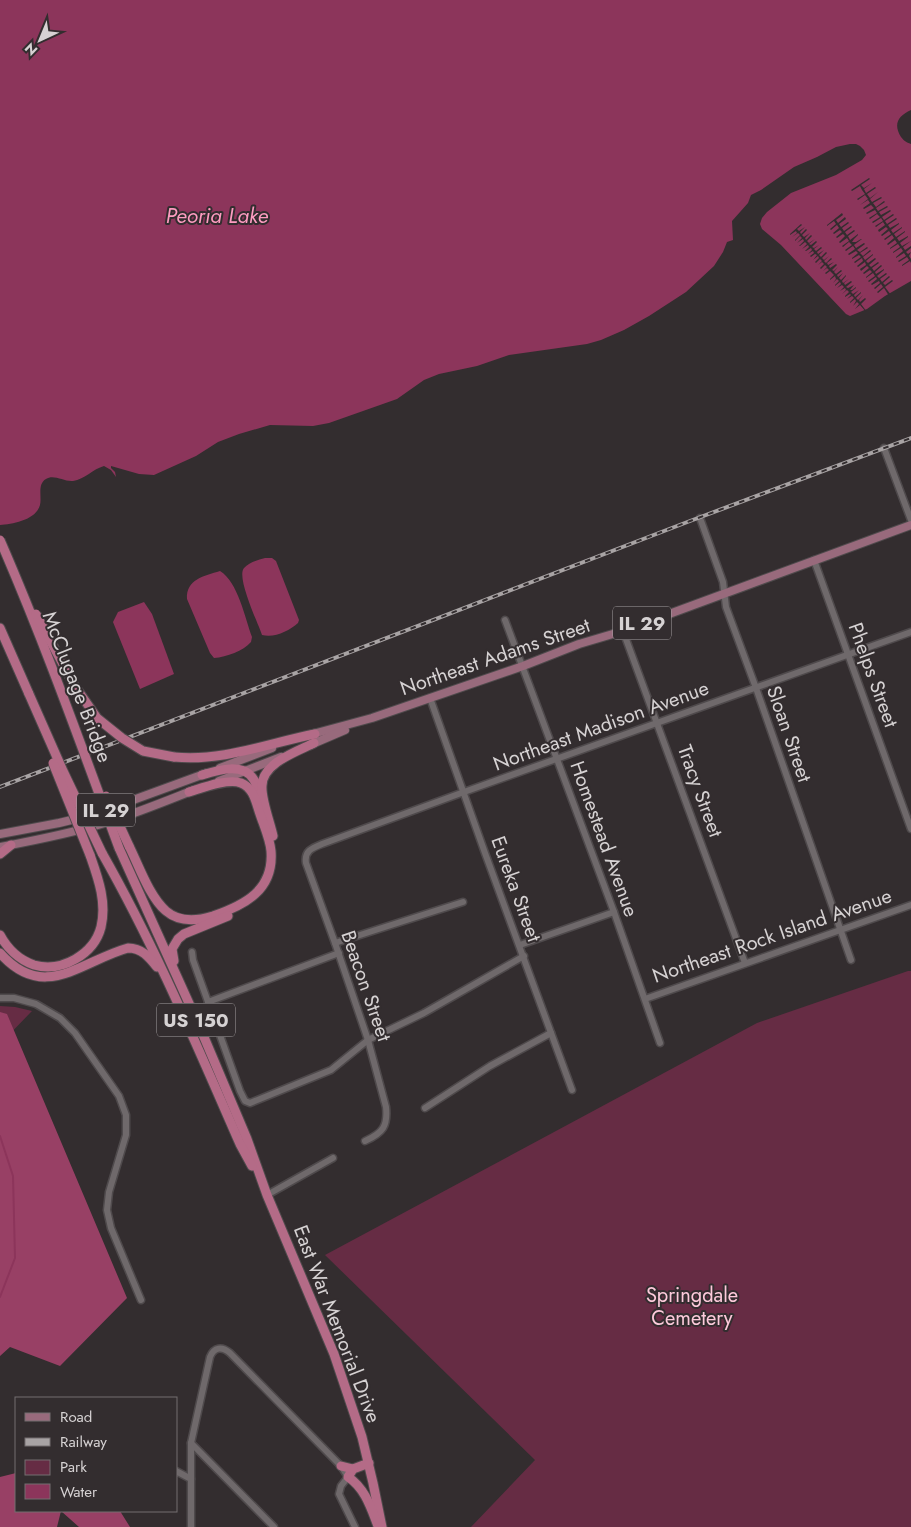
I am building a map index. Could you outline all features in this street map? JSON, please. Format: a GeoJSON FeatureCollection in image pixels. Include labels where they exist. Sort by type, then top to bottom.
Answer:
{"type":"FeatureCollection","features":[{"type":"Feature","properties":{"kind":"highway","name":"McClugage Bridge"},"geometry":{"type":"LineString","coordinates":[[0,540],[84,752],[124,847]]}},
{"type":"Feature","properties":{"kind":"highway"},"geometry":{"type":"LineString","coordinates":[[19,585],[74,685],[97,718],[116,734],[143,751],[189,758],[219,756],[314,738]]}},
{"type":"Feature","properties":{"kind":"highway","name":"US 150"},"geometry":{"type":"LineString","coordinates":[[0,628],[29,694]]}},
{"type":"Feature","properties":{"kind":"highway"},"geometry":{"type":"LineString","coordinates":[[0,935],[16,955],[35,965],[56,966],[74,960],[84,954],[98,935],[103,916],[101,889],[90,855],[29,694]]}},
{"type":"Feature","properties":{"kind":"highway","name":"East War Memorial Drive"},"geometry":{"type":"LineString","coordinates":[[29,694],[102,853],[148,940],[180,1008],[240,1144],[267,1195]]}},
{"type":"Feature","properties":{"kind":"highway"},"geometry":{"type":"LineString","coordinates":[[188,1002],[173,958],[173,946],[184,934],[241,911],[258,899],[269,886],[276,869],[277,853],[263,796],[263,779],[267,772],[278,762],[314,738]]}},
{"type":"Feature","properties":{"kind":"highway"},"geometry":{"type":"LineString","coordinates":[[202,775],[222,769],[244,771],[251,776],[255,781],[273,836]]}},
{"type":"Feature","properties":{"kind":"highway"},"geometry":{"type":"LineString","coordinates":[[124,847],[155,899],[168,912],[181,920],[200,920],[238,906],[253,896],[264,883],[271,859],[269,843],[252,792],[243,784],[235,782],[214,785],[189,792]]}},
{"type":"Feature","properties":{"kind":"highway"},"geometry":{"type":"LineString","coordinates":[[0,854],[11,845]]}},
{"type":"Feature","properties":{"kind":"highway","name":"East War Memorial Drive"},"geometry":{"type":"LineString","coordinates":[[124,847],[247,1139],[267,1195],[334,1354],[355,1412],[369,1463],[382,1527]]}},
{"type":"Feature","properties":{"kind":"highway"},"geometry":{"type":"LineString","coordinates":[[0,953],[11,964],[25,972],[36,976],[48,977],[73,972],[125,949],[137,949],[147,955],[159,970],[180,1008]]}},
{"type":"Feature","properties":{"kind":"highway"},"geometry":{"type":"LineString","coordinates":[[341,1466],[353,1469],[369,1463]]}},
{"type":"Feature","properties":{"kind":"highway"},"geometry":{"type":"LineString","coordinates":[[353,1469],[348,1478],[357,1483],[368,1502],[378,1527]]}},
{"type":"Feature","properties":{"kind":"main road","name":"Northeast Adams Street"},"geometry":{"type":"LineString","coordinates":[[0,847],[61,835],[110,822],[244,771],[314,738],[523,666],[579,644],[622,631],[911,525]]}},
{"type":"Feature","properties":{"kind":"main road","name":"Northeast Adams Street"},"geometry":{"type":"LineString","coordinates":[[0,834],[92,815],[273,747],[314,738]]}},
{"type":"Feature","properties":{"kind":"street"},"geometry":{"type":"LineString","coordinates":[[884,448],[911,520]]}},
{"type":"Feature","properties":{"kind":"street","name":"Sloan Street"},"geometry":{"type":"LineString","coordinates":[[700,518],[723,582],[726,607],[851,960]]}},
{"type":"Feature","properties":{"kind":"street","name":"Phelps Street"},"geometry":{"type":"LineString","coordinates":[[814,560],[911,829]]}},
{"type":"Feature","properties":{"kind":"street","name":"Homestead Avenue"},"geometry":{"type":"LineString","coordinates":[[505,620],[614,912],[660,1043]]}},
{"type":"Feature","properties":{"kind":"street","name":"Tracy Street"},"geometry":{"type":"LineString","coordinates":[[622,631],[745,964]]}},
{"type":"Feature","properties":{"kind":"street","name":"Northeast Madison Avenue"},"geometry":{"type":"LineString","coordinates":[[306,856],[309,851],[322,844],[911,632]]}},
{"type":"Feature","properties":{"kind":"street","name":"Eureka Street"},"geometry":{"type":"LineString","coordinates":[[430,698],[572,1090]]}},
{"type":"Feature","properties":{"kind":"street","name":"Beacon Street"},"geometry":{"type":"LineString","coordinates":[[306,856],[306,863],[336,943],[368,1040],[386,1107],[387,1117],[383,1128],[376,1135],[365,1141]]}},
{"type":"Feature","properties":{"kind":"street"},"geometry":{"type":"LineString","coordinates":[[336,943],[463,902]]}},
{"type":"Feature","properties":{"kind":"street","name":"Northeast Rock Island Avenue"},"geometry":{"type":"LineString","coordinates":[[645,999],[911,905]]}},
{"type":"Feature","properties":{"kind":"street"},"geometry":{"type":"LineString","coordinates":[[520,945],[614,912]]}},
{"type":"Feature","properties":{"kind":"street"},"geometry":{"type":"LineString","coordinates":[[192,952],[193,960],[240,1091],[248,1102],[331,1070],[368,1040],[424,1013],[524,956]]}},
{"type":"Feature","properties":{"kind":"street"},"geometry":{"type":"LineString","coordinates":[[208,1002],[339,953]]}},
{"type":"Feature","properties":{"kind":"street"},"geometry":{"type":"LineString","coordinates":[[0,998],[14,998],[36,1004],[60,1018],[74,1033],[119,1096],[126,1115],[126,1135],[109,1192],[107,1210],[111,1228],[141,1300]]}},
{"type":"Feature","properties":{"kind":"street"},"geometry":{"type":"LineString","coordinates":[[425,1108],[490,1066],[551,1033]]}},
{"type":"Feature","properties":{"kind":"street"},"geometry":{"type":"LineString","coordinates":[[267,1195],[333,1158]]}},
{"type":"Feature","properties":{"kind":"street"},"geometry":{"type":"LineString","coordinates":[[191,1527],[191,1443],[210,1357],[213,1351],[218,1348],[225,1349],[230,1353],[341,1466],[348,1478],[339,1489],[340,1500],[355,1527]]}},
{"type":"Feature","properties":{"kind":"street"},"geometry":{"type":"LineString","coordinates":[[191,1443],[274,1527]]}},
{"type":"Feature","properties":{"kind":"street"},"geometry":{"type":"LineString","coordinates":[[178,1472],[191,1479]]}},
{"type":"Feature","properties":{"kind":"green space","name":"Springdale Cemetery"},"geometry":{"type":"Polygon","coordinates":[[[911,971],[911,1527],[471,1527],[535,1460],[325,1255],[757,1023],[911,971]]]}},
{"type":"Feature","properties":{"kind":"green space"},"geometry":{"type":"Polygon","coordinates":[[[0,1006],[32,1011],[0,1044],[0,1006]]]}},
{"type":"Feature","properties":{"kind":"shaded area"},"geometry":{"type":"Polygon","coordinates":[[[0,1012],[7,1014],[127,1298],[60,1366],[10,1347],[0,1356],[0,1012]]]}},
{"type":"Feature","properties":{"kind":"shaded area"},"geometry":{"type":"Polygon","coordinates":[[[15,1473],[15,1512],[61,1512],[57,1527],[0,1527],[0,1477],[15,1473]]]}},
{"type":"Feature","properties":{"kind":"shaded area"},"geometry":{"type":"Polygon","coordinates":[[[62,1512],[121,1512],[130,1527],[79,1527],[62,1512]]]}},
{"type":"Feature","properties":{"kind":"water","name":"Peoria Lake"},"geometry":{"type":"Polygon","coordinates":[[[0,0],[911,0],[911,110],[900,118],[897,128],[901,137],[911,144],[911,281],[867,309],[850,316],[781,245],[762,229],[760,224],[762,218],[791,193],[836,175],[862,160],[866,155],[864,150],[856,144],[836,147],[794,167],[751,195],[748,203],[732,221],[733,240],[727,242],[714,266],[686,292],[624,330],[587,344],[509,355],[477,366],[439,374],[424,380],[397,399],[329,423],[313,426],[270,425],[239,434],[218,442],[196,456],[154,475],[139,474],[111,466],[116,477],[111,470],[104,466],[73,481],[49,478],[43,481],[40,491],[40,505],[34,514],[17,522],[0,525],[0,0]]]}},
{"type":"Feature","properties":{"kind":"water"},"geometry":{"type":"Polygon","coordinates":[[[265,558],[272,558],[276,561],[299,620],[290,629],[272,636],[262,635],[245,590],[242,573],[246,566],[265,558]]]}},
{"type":"Feature","properties":{"kind":"water"},"geometry":{"type":"Polygon","coordinates":[[[220,571],[232,583],[244,611],[252,637],[251,642],[239,651],[214,658],[210,653],[187,599],[187,592],[197,579],[220,571]]]}},
{"type":"Feature","properties":{"kind":"water"},"geometry":{"type":"Polygon","coordinates":[[[144,602],[152,614],[174,674],[140,689],[113,622],[118,612],[144,602]]]}},
{"type":"Feature","properties":{"kind":"pier"},"geometry":{"type":"Polygon","coordinates":[[[869,178],[861,185],[864,188],[872,183],[864,189],[866,193],[876,188],[867,194],[870,198],[878,192],[870,199],[872,202],[882,198],[873,203],[876,207],[885,202],[876,208],[878,211],[888,207],[879,212],[881,215],[891,211],[882,217],[884,220],[894,215],[885,221],[887,224],[897,219],[888,225],[890,228],[899,223],[891,230],[893,233],[902,227],[894,234],[896,237],[905,231],[897,238],[899,241],[908,236],[900,243],[902,246],[911,241],[903,247],[905,250],[911,246],[906,252],[908,254],[911,252],[909,256],[911,263],[910,261],[902,266],[909,260],[907,257],[898,261],[906,256],[904,253],[896,258],[903,251],[901,248],[893,253],[900,247],[898,244],[890,249],[897,243],[895,240],[887,244],[894,238],[892,235],[884,239],[891,234],[889,231],[881,235],[888,229],[886,227],[879,232],[878,230],[885,225],[883,222],[875,226],[883,221],[881,218],[872,222],[880,217],[877,214],[869,218],[877,213],[875,210],[866,213],[874,208],[871,205],[863,208],[870,203],[868,200],[860,205],[868,199],[865,195],[857,199],[865,194],[860,186],[851,190],[869,178]]]}},
{"type":"Feature","properties":{"kind":"pier"},"geometry":{"type":"Polygon","coordinates":[[[842,213],[843,215],[836,220],[838,223],[845,217],[846,219],[839,224],[841,227],[849,223],[842,228],[844,231],[852,227],[845,232],[847,235],[855,231],[848,236],[850,240],[858,234],[852,242],[862,239],[854,245],[856,248],[865,244],[857,250],[860,252],[867,247],[860,253],[863,256],[871,251],[863,257],[865,260],[873,254],[866,261],[868,263],[876,259],[869,265],[871,267],[879,263],[872,268],[874,271],[882,266],[875,272],[876,274],[884,269],[877,276],[879,278],[887,274],[880,279],[882,282],[890,277],[883,283],[885,285],[893,281],[885,287],[891,295],[889,296],[884,288],[877,292],[883,287],[881,284],[874,288],[880,283],[879,281],[871,284],[877,279],[876,277],[868,281],[875,276],[873,273],[866,278],[872,272],[870,270],[863,273],[869,268],[867,266],[861,271],[860,269],[866,265],[865,262],[857,266],[863,261],[862,258],[854,262],[861,257],[859,255],[852,259],[858,253],[856,251],[848,254],[855,249],[853,246],[845,250],[852,245],[849,242],[842,246],[849,241],[847,238],[839,242],[845,236],[843,234],[836,237],[842,232],[840,230],[833,233],[839,228],[837,225],[830,229],[836,224],[834,221],[827,226],[842,213]]]}},
{"type":"Feature","properties":{"kind":"pier"},"geometry":{"type":"Polygon","coordinates":[[[801,224],[797,229],[799,231],[805,227],[800,232],[801,234],[807,230],[802,235],[804,237],[810,233],[805,238],[806,240],[811,235],[807,241],[809,243],[815,239],[809,244],[811,245],[816,241],[812,247],[814,248],[819,245],[814,249],[816,251],[822,248],[817,252],[818,254],[824,250],[819,255],[821,257],[827,253],[822,258],[824,260],[829,256],[824,261],[826,263],[831,258],[827,263],[828,265],[834,262],[829,266],[830,268],[837,265],[832,270],[834,271],[838,267],[834,272],[836,274],[842,271],[837,275],[838,277],[843,273],[839,278],[841,280],[846,275],[842,281],[843,283],[849,279],[844,283],[845,285],[852,282],[846,287],[854,285],[850,290],[852,290],[856,287],[851,292],[853,294],[859,290],[854,295],[855,297],[861,292],[856,298],[858,300],[863,295],[859,300],[860,302],[866,299],[861,304],[867,312],[860,305],[855,309],[859,304],[857,302],[853,306],[856,301],[855,299],[850,303],[854,298],[852,296],[847,299],[850,294],[845,297],[849,292],[847,290],[842,294],[846,290],[845,288],[840,291],[844,287],[842,285],[837,288],[841,284],[840,282],[835,286],[839,281],[837,279],[833,283],[836,279],[835,276],[830,280],[834,275],[830,271],[825,273],[829,270],[827,268],[823,271],[827,267],[825,265],[820,268],[824,264],[822,262],[818,265],[822,261],[820,259],[815,262],[819,258],[818,256],[813,260],[817,255],[810,256],[814,253],[813,251],[808,254],[812,250],[811,248],[805,251],[809,247],[808,245],[802,249],[807,244],[805,242],[799,246],[804,241],[803,239],[797,243],[802,238],[800,236],[795,241],[800,235],[798,233],[792,237],[797,233],[796,231],[790,235],[801,224]]]}},
{"type":"Feature","properties":{"kind":"waterway"},"geometry":{"type":"LineString","coordinates":[[0,1136],[13,1176],[15,1258],[0,1297]]}},
{"type":"Feature","properties":{"kind":"railway"},"geometry":{"type":"LineString","coordinates":[[0,787],[690,521],[911,438]]}}]}
